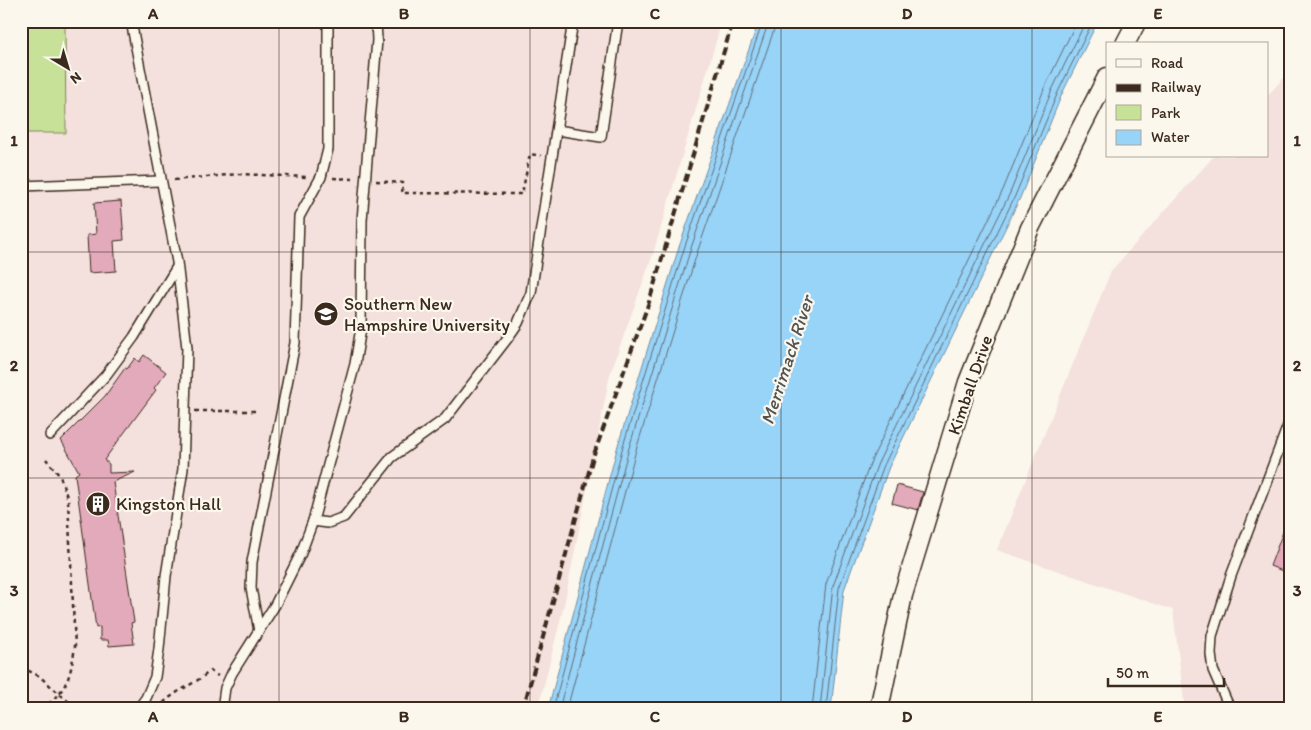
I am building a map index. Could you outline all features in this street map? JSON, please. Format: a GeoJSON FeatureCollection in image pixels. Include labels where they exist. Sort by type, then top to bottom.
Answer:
{"type":"FeatureCollection","features":[{"type":"Feature","properties":{"kind":"street"},"geometry":{"type":"LineString","coordinates":[[1126,42],[1137,21]]}},
{"type":"Feature","properties":{"kind":"street","name":"Kimball Drive"},"geometry":{"type":"LineString","coordinates":[[879,709],[903,595],[968,382],[1030,228],[1106,79]]}},
{"type":"Feature","properties":{"kind":"lane"},"geometry":{"type":"LineString","coordinates":[[131,21],[177,267],[188,348],[183,469],[166,576],[155,677],[146,698],[138,709]]}},
{"type":"Feature","properties":{"kind":"lane"},"geometry":{"type":"LineString","coordinates":[[259,631],[251,588],[252,562],[294,344],[297,230],[304,205],[321,177],[328,149],[328,21]]}},
{"type":"Feature","properties":{"kind":"lane"},"geometry":{"type":"LineString","coordinates":[[222,709],[222,701],[228,682],[288,579],[312,521],[359,345],[362,306],[362,220],[377,40],[376,21]]}},
{"type":"Feature","properties":{"kind":"lane"},"geometry":{"type":"LineString","coordinates":[[312,521],[328,523],[344,517],[392,457],[433,428],[456,406],[518,323],[531,293],[573,21]]}},
{"type":"Feature","properties":{"kind":"lane"},"geometry":{"type":"LineString","coordinates":[[557,130],[601,137],[618,21]]}},
{"type":"Feature","properties":{"kind":"lane"},"geometry":{"type":"LineString","coordinates":[[21,186],[160,181]]}},
{"type":"Feature","properties":{"kind":"lane"},"geometry":{"type":"LineString","coordinates":[[50,436],[106,375],[134,337],[177,267]]}},
{"type":"Feature","properties":{"kind":"lane"},"geometry":{"type":"LineString","coordinates":[[1230,709],[1213,670],[1211,654],[1212,636],[1231,576],[1290,420]]}},
{"type":"Feature","properties":{"kind":"path"},"geometry":{"type":"LineString","coordinates":[[381,182],[403,184],[402,193],[522,194],[530,154],[542,156]]}},
{"type":"Feature","properties":{"kind":"path"},"geometry":{"type":"LineString","coordinates":[[160,181],[238,174],[354,179]]}},
{"type":"Feature","properties":{"kind":"path"},"geometry":{"type":"LineString","coordinates":[[186,411],[256,411]]}},
{"type":"Feature","properties":{"kind":"path"},"geometry":{"type":"LineString","coordinates":[[42,709],[61,694],[71,669],[75,647],[68,500],[60,476],[46,459]]}},
{"type":"Feature","properties":{"kind":"path"},"geometry":{"type":"LineString","coordinates":[[21,667],[39,676],[77,709]]}},
{"type":"Feature","properties":{"kind":"path"},"geometry":{"type":"LineString","coordinates":[[158,709],[172,694],[200,680],[210,671],[228,682]]}},
{"type":"Feature","properties":{"kind":"shaded area","name":"Southern New Hampshire University"},"geometry":{"type":"Polygon","coordinates":[[[21,21],[722,21],[653,254],[610,374],[564,605],[538,709],[21,709],[21,21]]]}},
{"type":"Feature","properties":{"kind":"shaded area"},"geometry":{"type":"Polygon","coordinates":[[[1290,71],[1290,709],[1185,709],[1173,610],[997,550],[1111,271],[1212,158],[1268,158],[1268,95],[1290,71]]]}},
{"type":"Feature","properties":{"kind":"green space"},"geometry":{"type":"Polygon","coordinates":[[[21,21],[65,21],[66,133],[21,133],[21,21]]]}},
{"type":"Feature","properties":{"kind":"water","name":"Merrimack River"},"geometry":{"type":"Polygon","coordinates":[[[759,21],[1098,21],[1062,94],[1020,198],[889,467],[844,590],[831,709],[548,709],[618,445],[679,247],[759,21]]]}},
{"type":"Feature","properties":{"kind":"building"},"geometry":{"type":"Polygon","coordinates":[[[121,201],[124,240],[114,241],[116,271],[89,273],[87,235],[96,234],[94,203],[121,201]]]}},
{"type":"Feature","properties":{"kind":"building","name":"Kingston Hall"},"geometry":{"type":"Polygon","coordinates":[[[144,355],[166,372],[154,388],[156,390],[104,460],[109,464],[109,473],[135,472],[113,482],[134,622],[131,623],[134,644],[109,646],[108,640],[100,640],[100,627],[96,628],[75,475],[79,472],[61,440],[105,396],[125,368],[127,369],[135,358],[139,362],[144,355]]]}},
{"type":"Feature","properties":{"kind":"building"},"geometry":{"type":"Polygon","coordinates":[[[897,485],[923,492],[918,510],[892,503],[897,485]]]}},
{"type":"Feature","properties":{"kind":"building"},"geometry":{"type":"Polygon","coordinates":[[[1290,516],[1290,574],[1270,566],[1290,516]]]}},
{"type":"Feature","properties":{"kind":"railway"},"geometry":{"type":"LineString","coordinates":[[523,709],[593,457],[649,302],[733,21]]}},
{"type":"Feature","properties":{"kind":"place","name":"Southern New Hampshire University"},"geometry":{"type":"Point","coordinates":[326,314]}},
{"type":"Feature","properties":{"kind":"place","name":"Kingston Hall"},"geometry":{"type":"Point","coordinates":[98,504]}}]}
